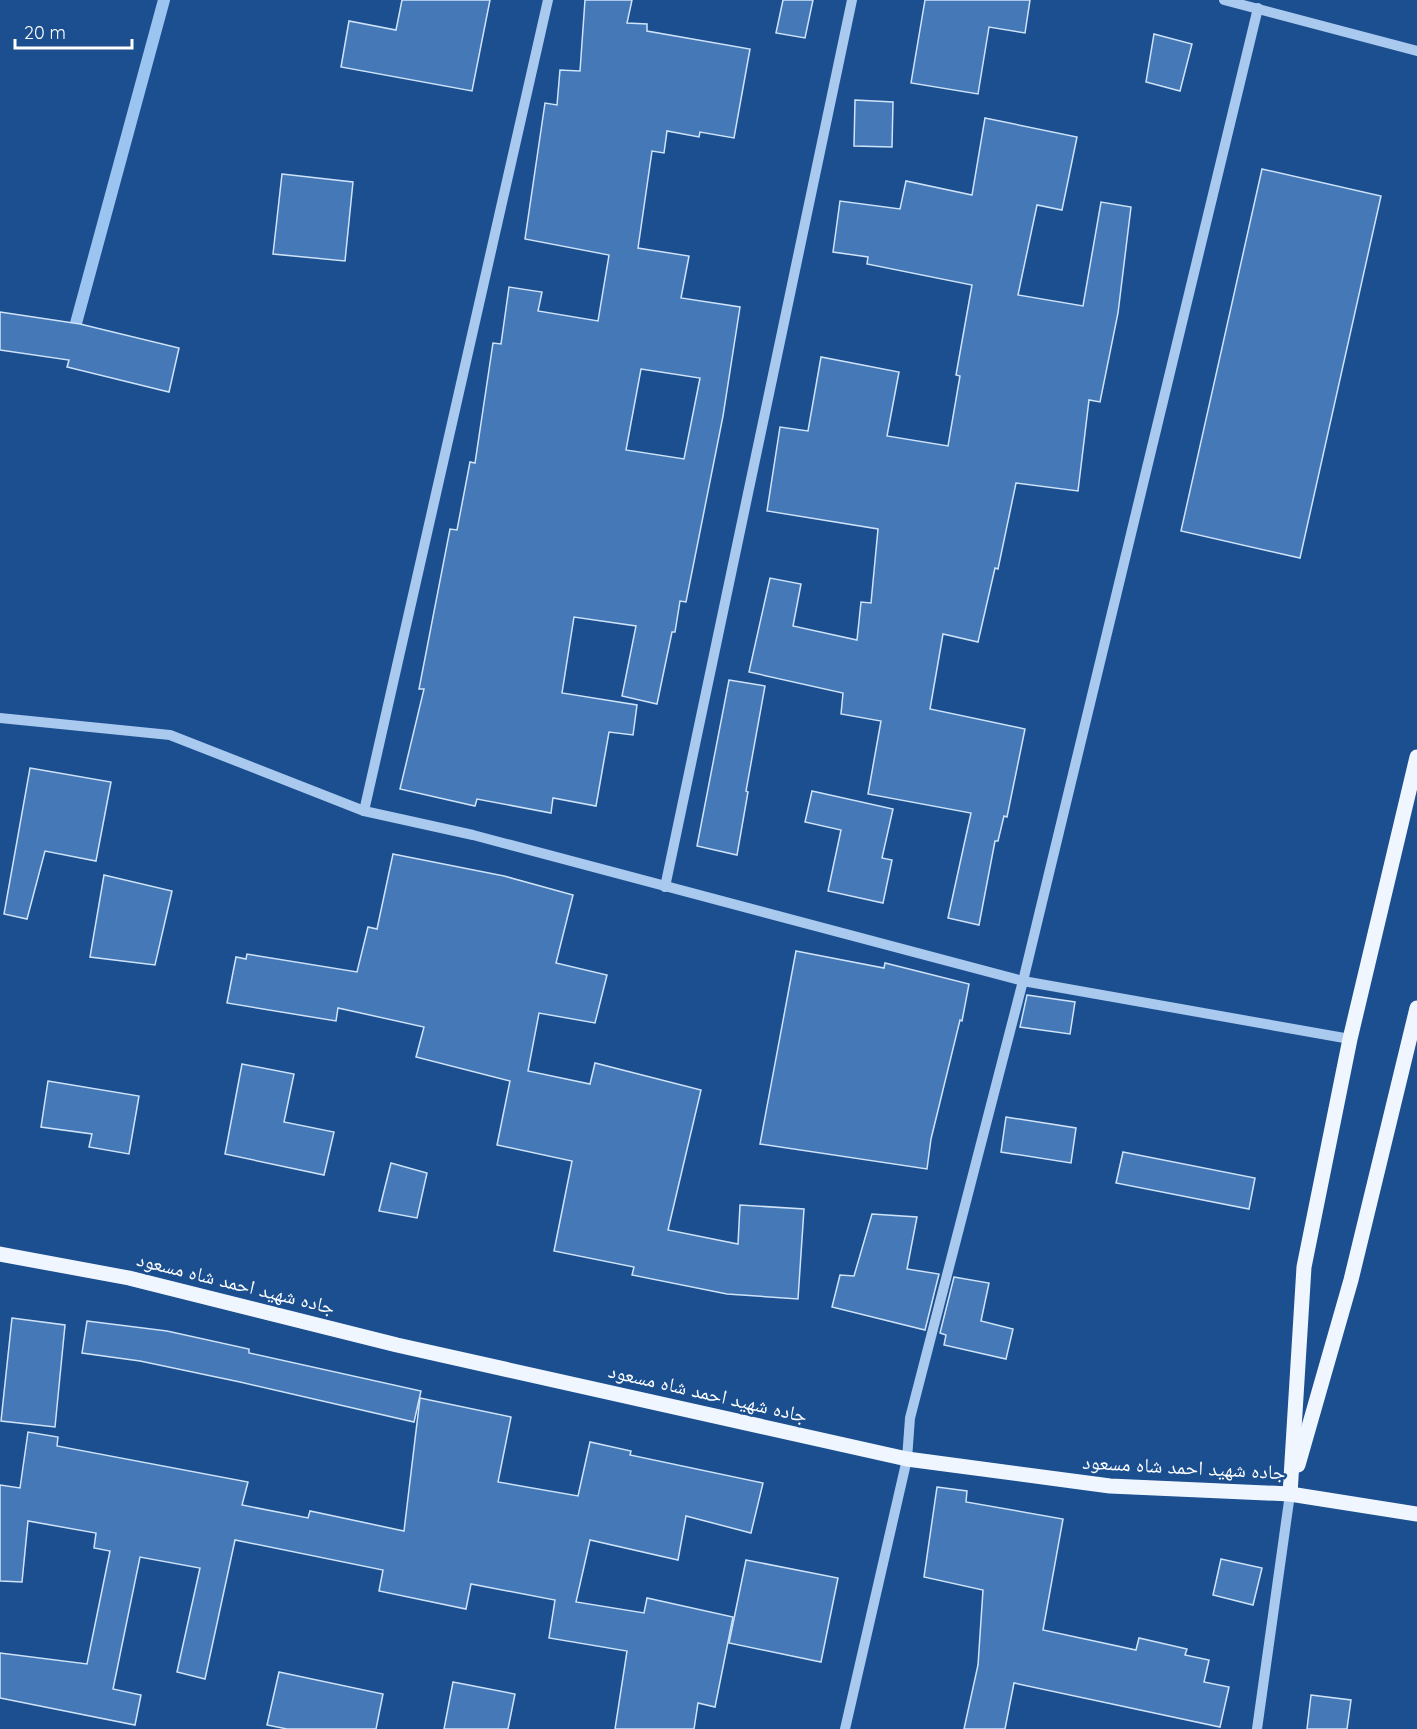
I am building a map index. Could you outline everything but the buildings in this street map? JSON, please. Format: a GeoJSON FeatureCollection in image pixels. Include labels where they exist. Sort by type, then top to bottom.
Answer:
{"type":"FeatureCollection","features":[{"type":"Feature","properties":{"kind":"main road"},"geometry":{"type":"LineString","coordinates":[[1290,1494],[1304,1267],[1350,1039],[1417,757]]}},
{"type":"Feature","properties":{"kind":"main road"},"geometry":{"type":"LineString","coordinates":[[1290,1494],[1351,1280],[1417,1008]]}},
{"type":"Feature","properties":{"kind":"main road","name":"جاده شهيد احمد شاه مسعود"},"geometry":{"type":"LineString","coordinates":[[0,1254],[129,1278],[397,1345],[907,1459],[1110,1486],[1290,1494],[1417,1514]]}},
{"type":"Feature","properties":{"kind":"street"},"geometry":{"type":"LineString","coordinates":[[364,811],[548,0]]}},
{"type":"Feature","properties":{"kind":"street"},"geometry":{"type":"LineString","coordinates":[[666,887],[852,0]]}},
{"type":"Feature","properties":{"kind":"street"},"geometry":{"type":"LineString","coordinates":[[1224,0],[1417,51]]}},
{"type":"Feature","properties":{"kind":"street"},"geometry":{"type":"LineString","coordinates":[[845,1729],[907,1459],[910,1418],[1023,981],[1258,8]]}},
{"type":"Feature","properties":{"kind":"street"},"geometry":{"type":"LineString","coordinates":[[0,718],[170,735],[364,811],[473,836],[1023,981],[1350,1039]]}},
{"type":"Feature","properties":{"kind":"street"},"geometry":{"type":"LineString","coordinates":[[1257,1729],[1290,1494]]}},
{"type":"Feature","properties":{"kind":"waterway"},"geometry":{"type":"LineString","coordinates":[[72,338],[164,0]]}}]}
